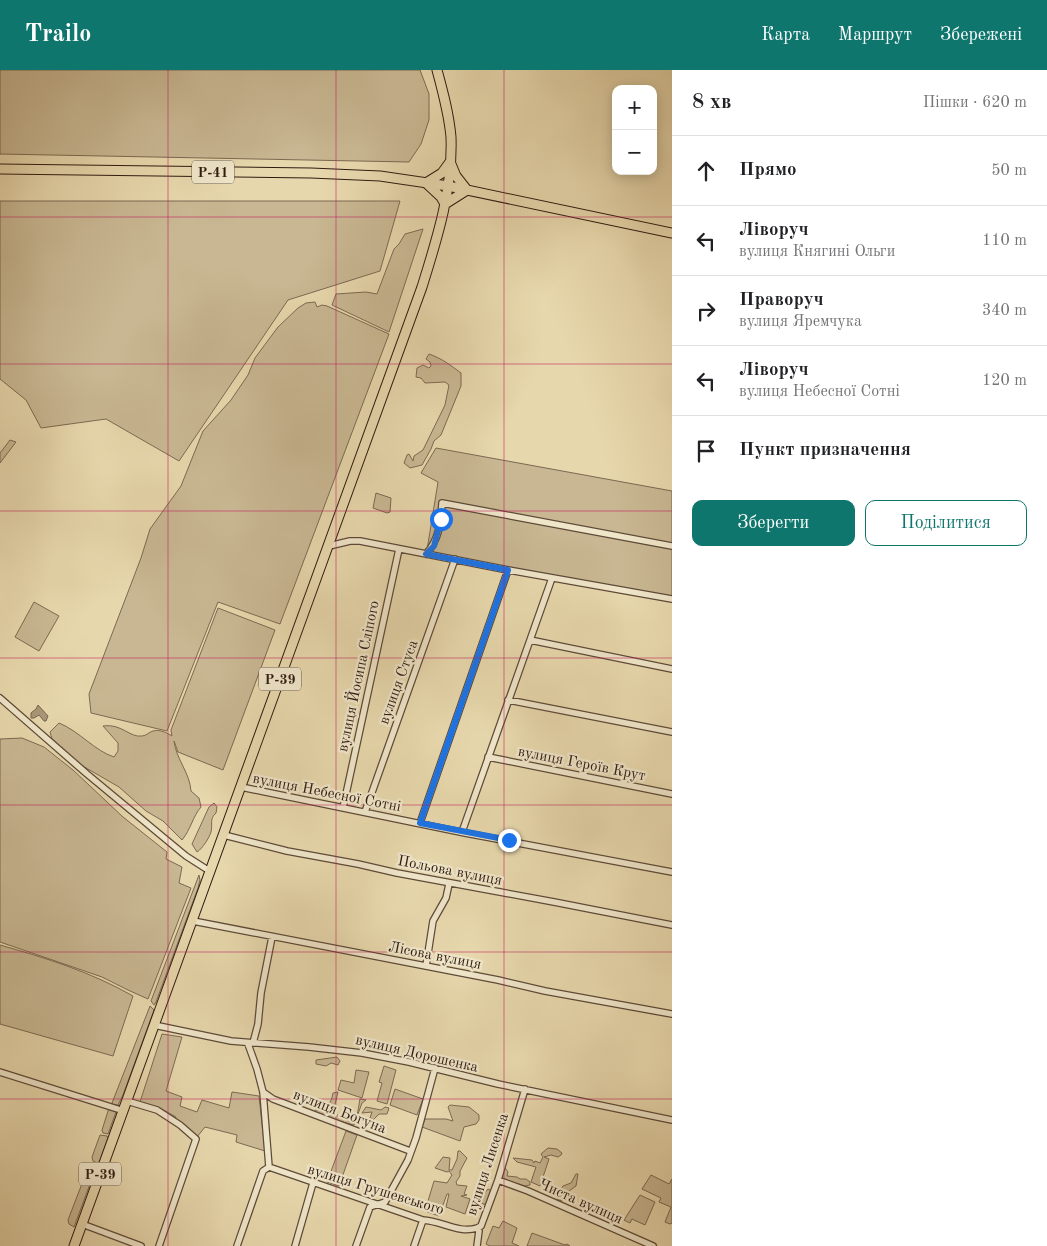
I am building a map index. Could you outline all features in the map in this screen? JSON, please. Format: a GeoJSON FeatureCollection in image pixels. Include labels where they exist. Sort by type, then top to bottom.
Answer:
{"type":"FeatureCollection","features":[{"type":"Feature","properties":{"kind":"main road","name":"Р-39"},"geometry":{"type":"LineString","coordinates":[[74,1246],[422,287],[440,228],[448,186],[450,161],[450,128],[445,98],[437,70]]}},
{"type":"Feature","properties":{"kind":"main road"},"geometry":{"type":"LineString","coordinates":[[450,161],[456,176],[467,190],[445,204],[441,197],[426,183],[442,173],[450,161]]}},
{"type":"Feature","properties":{"kind":"main road","name":"Р-41"},"geometry":{"type":"LineString","coordinates":[[0,169],[311,173],[380,176],[448,186],[672,234]]}},
{"type":"Feature","properties":{"kind":"street"},"geometry":{"type":"LineString","coordinates":[[426,554],[434,546],[438,535],[442,503],[672,546]]}},
{"type":"Feature","properties":{"kind":"street"},"geometry":{"type":"LineString","coordinates":[[329,546],[350,541],[360,541],[672,599]]}},
{"type":"Feature","properties":{"kind":"street","name":"вулиця Йосипа Сліпого"},"geometry":{"type":"LineString","coordinates":[[343,808],[399,548]]}},
{"type":"Feature","properties":{"kind":"street","name":"вулиця Стуса"},"geometry":{"type":"LineString","coordinates":[[365,812],[455,559]]}},
{"type":"Feature","properties":{"kind":"street"},"geometry":{"type":"LineString","coordinates":[[420,823],[508,570]]}},
{"type":"Feature","properties":{"kind":"street"},"geometry":{"type":"LineString","coordinates":[[462,832],[552,578]]}},
{"type":"Feature","properties":{"kind":"street"},"geometry":{"type":"LineString","coordinates":[[530,640],[672,669]]}},
{"type":"Feature","properties":{"kind":"street"},"geometry":{"type":"LineString","coordinates":[[0,698],[87,774],[179,850],[201,867],[211,872]]}},
{"type":"Feature","properties":{"kind":"street"},"geometry":{"type":"LineString","coordinates":[[508,700],[672,732]]}},
{"type":"Feature","properties":{"kind":"street","name":"вулиця Героїв Крут"},"geometry":{"type":"LineString","coordinates":[[488,757],[672,794]]}},
{"type":"Feature","properties":{"kind":"street","name":"вулиця Небесної Сотні"},"geometry":{"type":"LineString","coordinates":[[242,787],[672,872]]}},
{"type":"Feature","properties":{"kind":"street","name":"Польова вулиця"},"geometry":{"type":"LineString","coordinates":[[224,836],[287,851],[449,884],[672,925]]}},
{"type":"Feature","properties":{"kind":"street"},"geometry":{"type":"LineString","coordinates":[[426,966],[433,921],[446,898],[449,884]]}},
{"type":"Feature","properties":{"kind":"street","name":"Лісова вулиця"},"geometry":{"type":"LineString","coordinates":[[193,921],[544,991],[672,1014]]}},
{"type":"Feature","properties":{"kind":"street"},"geometry":{"type":"LineString","coordinates":[[237,1246],[263,1171],[269,1167],[263,1092],[250,1043],[258,1024],[261,993],[272,937]]}},
{"type":"Feature","properties":{"kind":"street","name":"вулиця Дорошенка"},"geometry":{"type":"LineString","coordinates":[[154,1025],[177,1031],[250,1043],[342,1050],[435,1068],[463,1076],[672,1120]]}},
{"type":"Feature","properties":{"kind":"street"},"geometry":{"type":"LineString","coordinates":[[356,1246],[370,1207],[386,1202],[408,1160],[435,1068]]}},
{"type":"Feature","properties":{"kind":"street"},"geometry":{"type":"LineString","coordinates":[[0,1072],[126,1105],[138,1105],[157,1110],[196,1139],[159,1246]]}},
{"type":"Feature","properties":{"kind":"street","name":"вулиця Лисенка"},"geometry":{"type":"LineString","coordinates":[[477,1246],[477,1228],[481,1226],[498,1180],[525,1089]]}},
{"type":"Feature","properties":{"kind":"street","name":"вулиця Богуна"},"geometry":{"type":"LineString","coordinates":[[263,1092],[272,1099],[410,1151]]}},
{"type":"Feature","properties":{"kind":"street","name":"вулиця Грушевського"},"geometry":{"type":"LineString","coordinates":[[269,1167],[423,1220],[441,1222],[465,1231],[477,1228]]}},
{"type":"Feature","properties":{"kind":"street","name":"Чиста вулиця"},"geometry":{"type":"LineString","coordinates":[[498,1180],[528,1190],[653,1246]]}},
{"type":"Feature","properties":{"kind":"street"},"geometry":{"type":"LineString","coordinates":[[296,1246],[314,1183]]}},
{"type":"Feature","properties":{"kind":"street"},"geometry":{"type":"LineString","coordinates":[[414,1246],[423,1220]]}},
{"type":"Feature","properties":{"kind":"street"},"geometry":{"type":"LineString","coordinates":[[82,1224],[141,1246]]}},
{"type":"Feature","properties":{"kind":"shaded area"},"geometry":{"type":"Polygon","coordinates":[[[0,70],[420,70],[429,94],[429,120],[421,144],[409,162],[0,154],[0,70]]]}},
{"type":"Feature","properties":{"kind":"shaded area"},"geometry":{"type":"Polygon","coordinates":[[[0,201],[400,201],[380,271],[288,300],[179,461],[106,419],[41,428],[26,400],[0,379],[0,201]]]}},
{"type":"Feature","properties":{"kind":"shaded area"},"geometry":{"type":"Polygon","coordinates":[[[423,229],[389,332],[332,305],[336,294],[366,292],[377,294],[394,249],[405,234],[423,229]]]}},
{"type":"Feature","properties":{"kind":"shaded area"},"geometry":{"type":"Polygon","coordinates":[[[315,302],[317,307],[327,306],[389,334],[280,624],[218,602],[167,731],[91,713],[89,694],[141,558],[150,529],[181,486],[203,431],[231,400],[248,375],[255,358],[278,327],[298,308],[306,303],[315,302]]]}},
{"type":"Feature","properties":{"kind":"shaded area"},"geometry":{"type":"Polygon","coordinates":[[[429,354],[461,373],[461,386],[441,435],[434,441],[422,465],[410,468],[404,463],[407,455],[409,454],[413,461],[414,456],[423,450],[445,405],[449,385],[445,382],[425,383],[421,378],[416,377],[417,368],[423,365],[429,368],[431,366],[430,362],[426,359],[429,354]]]}},
{"type":"Feature","properties":{"kind":"shaded area"},"geometry":{"type":"Polygon","coordinates":[[[10,440],[16,442],[0,463],[0,453],[10,440]]]}},
{"type":"Feature","properties":{"kind":"shaded area"},"geometry":{"type":"Polygon","coordinates":[[[436,448],[672,491],[672,597],[431,554],[427,550],[438,482],[421,473],[436,448]]]}},
{"type":"Feature","properties":{"kind":"shaded area"},"geometry":{"type":"Polygon","coordinates":[[[376,493],[391,498],[390,512],[387,513],[373,508],[376,493]]]}},
{"type":"Feature","properties":{"kind":"shaded area"},"geometry":{"type":"Polygon","coordinates":[[[34,602],[59,616],[39,651],[15,637],[34,602]]]}},
{"type":"Feature","properties":{"kind":"shaded area"},"geometry":{"type":"Polygon","coordinates":[[[218,608],[275,630],[223,770],[178,752],[174,741],[191,791],[199,798],[201,807],[182,840],[163,821],[146,811],[119,787],[81,765],[52,739],[50,732],[59,723],[114,757],[118,751],[118,743],[103,726],[120,728],[138,736],[158,731],[172,736],[171,730],[218,608]]]}},
{"type":"Feature","properties":{"kind":"shaded area"},"geometry":{"type":"Polygon","coordinates":[[[38,705],[48,716],[46,721],[39,715],[31,718],[31,713],[38,705]]]}},
{"type":"Feature","properties":{"kind":"shaded area"},"geometry":{"type":"Polygon","coordinates":[[[22,738],[44,747],[73,770],[123,817],[167,852],[166,859],[182,867],[179,883],[191,888],[148,999],[102,977],[0,942],[0,739],[22,738]]]}},
{"type":"Feature","properties":{"kind":"shaded area"},"geometry":{"type":"Polygon","coordinates":[[[214,803],[217,807],[212,820],[211,832],[197,852],[192,844],[209,807],[214,803]]]}},
{"type":"Feature","properties":{"kind":"shaded area"},"geometry":{"type":"Polygon","coordinates":[[[199,875],[198,888],[154,1005],[151,1001],[199,875]]]}},
{"type":"Feature","properties":{"kind":"shaded area"},"geometry":{"type":"Polygon","coordinates":[[[0,945],[68,966],[133,996],[113,1056],[0,1024],[0,945]]]}},
{"type":"Feature","properties":{"kind":"shaded area"},"geometry":{"type":"Polygon","coordinates":[[[150,1006],[154,1010],[123,1095],[118,1105],[113,1105],[112,1103],[150,1006]]]}},
{"type":"Feature","properties":{"kind":"shaded area"},"geometry":{"type":"Polygon","coordinates":[[[162,1034],[182,1037],[166,1091],[182,1097],[180,1106],[197,1112],[202,1100],[229,1108],[232,1092],[259,1096],[265,1151],[236,1142],[237,1135],[205,1127],[197,1137],[175,1119],[176,1117],[160,1108],[140,1102],[162,1034]]]}},
{"type":"Feature","properties":{"kind":"shaded area"},"geometry":{"type":"Polygon","coordinates":[[[337,1057],[340,1061],[338,1065],[331,1063],[326,1066],[316,1064],[316,1060],[337,1057]]]}},
{"type":"Feature","properties":{"kind":"shaded area"},"geometry":{"type":"Polygon","coordinates":[[[384,1066],[396,1070],[387,1104],[377,1101],[382,1083],[379,1082],[384,1066]]]}},
{"type":"Feature","properties":{"kind":"shaded area"},"geometry":{"type":"Polygon","coordinates":[[[356,1070],[369,1072],[362,1098],[338,1090],[341,1080],[354,1083],[356,1070]]]}},
{"type":"Feature","properties":{"kind":"shaded area"},"geometry":{"type":"Polygon","coordinates":[[[395,1089],[423,1099],[417,1115],[390,1105],[395,1089]]]}},
{"type":"Feature","properties":{"kind":"shaded area"},"geometry":{"type":"Polygon","coordinates":[[[338,1092],[333,1113],[344,1118],[349,1116],[351,1121],[357,1115],[360,1099],[366,1100],[362,1103],[354,1125],[331,1119],[315,1112],[315,1110],[328,1106],[333,1093],[338,1092]]]}},
{"type":"Feature","properties":{"kind":"shaded area"},"geometry":{"type":"Polygon","coordinates":[[[450,1105],[469,1107],[479,1115],[479,1120],[476,1124],[464,1127],[460,1141],[422,1127],[425,1119],[453,1121],[448,1107],[450,1105]]]}},
{"type":"Feature","properties":{"kind":"shaded area"},"geometry":{"type":"Polygon","coordinates":[[[366,1107],[381,1110],[385,1107],[389,1108],[387,1114],[379,1114],[373,1120],[370,1118],[372,1112],[362,1113],[366,1107]]]}},
{"type":"Feature","properties":{"kind":"shaded area"},"geometry":{"type":"Polygon","coordinates":[[[109,1108],[116,1112],[108,1134],[103,1133],[102,1130],[109,1108]]]}},
{"type":"Feature","properties":{"kind":"shaded area"},"geometry":{"type":"Polygon","coordinates":[[[346,1131],[357,1135],[339,1186],[327,1182],[346,1131]]]}},
{"type":"Feature","properties":{"kind":"shaded area"},"geometry":{"type":"Polygon","coordinates":[[[100,1135],[107,1136],[108,1138],[100,1161],[97,1163],[93,1161],[92,1157],[100,1135]]]}},
{"type":"Feature","properties":{"kind":"shaded area"},"geometry":{"type":"Polygon","coordinates":[[[548,1148],[557,1149],[562,1153],[558,1157],[551,1155],[544,1157],[549,1159],[540,1186],[531,1182],[536,1167],[517,1162],[513,1158],[540,1163],[543,1157],[541,1154],[548,1148]]]}},
{"type":"Feature","properties":{"kind":"shaded area"},"geometry":{"type":"Polygon","coordinates":[[[458,1151],[467,1158],[456,1182],[457,1185],[467,1186],[464,1194],[467,1195],[461,1196],[470,1199],[465,1214],[446,1207],[449,1194],[447,1194],[439,1216],[425,1211],[434,1181],[447,1183],[452,1175],[449,1171],[435,1168],[443,1157],[450,1158],[449,1170],[452,1170],[458,1151]]]}},
{"type":"Feature","properties":{"kind":"shaded area"},"geometry":{"type":"Polygon","coordinates":[[[89,1164],[97,1167],[91,1181],[84,1178],[89,1164]]]}},
{"type":"Feature","properties":{"kind":"shaded area"},"geometry":{"type":"Polygon","coordinates":[[[505,1168],[508,1172],[507,1176],[526,1179],[530,1182],[530,1185],[525,1186],[503,1179],[501,1176],[505,1168]]]}},
{"type":"Feature","properties":{"kind":"shaded area"},"geometry":{"type":"Polygon","coordinates":[[[576,1174],[578,1174],[576,1186],[569,1191],[568,1196],[563,1201],[558,1200],[556,1196],[563,1186],[571,1183],[576,1174]]]}},
{"type":"Feature","properties":{"kind":"shaded area"},"geometry":{"type":"Polygon","coordinates":[[[651,1175],[669,1184],[672,1179],[672,1223],[670,1224],[665,1222],[671,1207],[659,1202],[661,1198],[642,1189],[651,1175]]]}},
{"type":"Feature","properties":{"kind":"shaded area"},"geometry":{"type":"Polygon","coordinates":[[[83,1181],[90,1184],[74,1227],[69,1224],[68,1220],[83,1181]]]}},
{"type":"Feature","properties":{"kind":"shaded area"},"geometry":{"type":"Polygon","coordinates":[[[488,1189],[491,1193],[487,1204],[483,1204],[474,1197],[481,1197],[488,1189]]]}},
{"type":"Feature","properties":{"kind":"shaded area"},"geometry":{"type":"Polygon","coordinates":[[[640,1195],[655,1202],[645,1225],[632,1219],[630,1223],[624,1220],[640,1195]]]}},
{"type":"Feature","properties":{"kind":"shaded area"},"geometry":{"type":"Polygon","coordinates":[[[503,1221],[517,1228],[512,1243],[519,1246],[490,1246],[486,1244],[493,1226],[499,1228],[503,1221]]]}},
{"type":"Feature","properties":{"kind":"shaded area"},"geometry":{"type":"Polygon","coordinates":[[[532,1233],[565,1245],[567,1244],[570,1246],[527,1246],[532,1233]]]}},
{"type":"Feature","properties":{"kind":"route"},"geometry":{"type":"LineString","coordinates":[[441,519],[434,546],[426,554],[508,570],[420,823],[509,840]]}}]}
